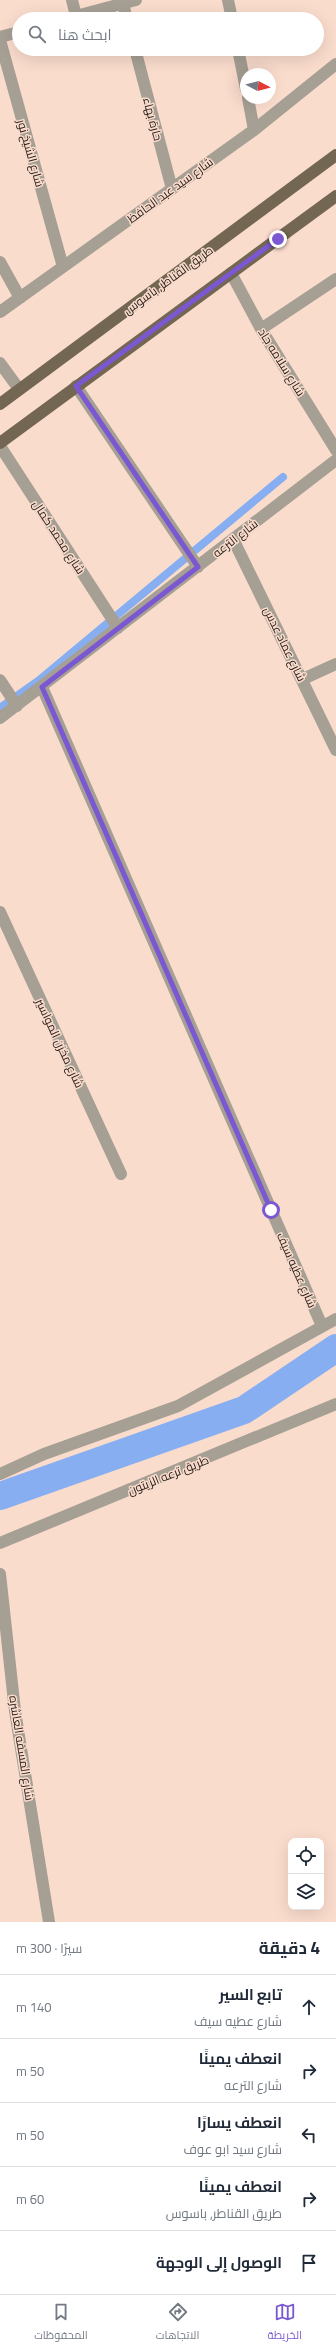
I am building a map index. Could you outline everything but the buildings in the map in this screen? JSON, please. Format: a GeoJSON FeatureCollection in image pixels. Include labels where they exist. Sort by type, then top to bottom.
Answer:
{"type":"FeatureCollection","features":[{"type":"Feature","properties":{"kind":"main road","name":"طريق القناطر, باسوس"},"geometry":{"type":"LineString","coordinates":[[0,404],[336,155]]}},
{"type":"Feature","properties":{"kind":"main road"},"geometry":{"type":"LineString","coordinates":[[0,442],[336,196]]}},
{"type":"Feature","properties":{"kind":"street"},"geometry":{"type":"LineString","coordinates":[[71,12],[72,0]]}},
{"type":"Feature","properties":{"kind":"street"},"geometry":{"type":"LineString","coordinates":[[93,12],[136,0]]}},
{"type":"Feature","properties":{"kind":"street"},"geometry":{"type":"LineString","coordinates":[[228,0],[231,12]]}},
{"type":"Feature","properties":{"kind":"street"},"geometry":{"type":"LineString","coordinates":[[123,4],[125,12]]}},
{"type":"Feature","properties":{"kind":"street"},"geometry":{"type":"LineString","coordinates":[[0,37],[12,34]]}},
{"type":"Feature","properties":{"kind":"street","name":"شارع الشيخ نور"},"geometry":{"type":"LineString","coordinates":[[0,40],[63,267]]}},
{"type":"Feature","properties":{"kind":"street","name":"حارة بهاء"},"geometry":{"type":"LineString","coordinates":[[137,56],[172,189]]}},
{"type":"Feature","properties":{"kind":"street"},"geometry":{"type":"LineString","coordinates":[[239,56],[242,68]]}},
{"type":"Feature","properties":{"kind":"street","name":"شارع سيد عبد الحافظ"},"geometry":{"type":"LineString","coordinates":[[0,312],[254,130],[336,64]]}},
{"type":"Feature","properties":{"kind":"street"},"geometry":{"type":"LineString","coordinates":[[249,104],[254,130]]}},
{"type":"Feature","properties":{"kind":"street"},"geometry":{"type":"LineString","coordinates":[[0,262],[20,298]]}},
{"type":"Feature","properties":{"kind":"street","name":"شارع سلامه جاد"},"geometry":{"type":"LineString","coordinates":[[231,274],[261,328],[336,450]]}},
{"type":"Feature","properties":{"kind":"street"},"geometry":{"type":"LineString","coordinates":[[261,328],[336,279]]}},
{"type":"Feature","properties":{"kind":"street"},"geometry":{"type":"LineString","coordinates":[[0,363],[20,389]]}},
{"type":"Feature","properties":{"kind":"street"},"geometry":{"type":"LineString","coordinates":[[76,386],[198,567]]}},
{"type":"Feature","properties":{"kind":"street","name":"شارع محمد كمال"},"geometry":{"type":"LineString","coordinates":[[0,446],[118,628]]}},
{"type":"Feature","properties":{"kind":"street","name":"شارع الترعه"},"geometry":{"type":"LineString","coordinates":[[0,718],[336,460]]}},
{"type":"Feature","properties":{"kind":"street","name":"شارع عماد عدس"},"geometry":{"type":"LineString","coordinates":[[233,539],[303,679],[336,750]]}},
{"type":"Feature","properties":{"kind":"street"},"geometry":{"type":"LineString","coordinates":[[303,679],[336,664]]}},
{"type":"Feature","properties":{"kind":"street"},"geometry":{"type":"LineString","coordinates":[[0,680],[17,706]]}},
{"type":"Feature","properties":{"kind":"street","name":"شارع عطيه سيف"},"geometry":{"type":"LineString","coordinates":[[42,687],[322,1326]]}},
{"type":"Feature","properties":{"kind":"street","name":"شارع مخزن المواسير"},"geometry":{"type":"LineString","coordinates":[[0,912],[120,1174]]}},
{"type":"Feature","properties":{"kind":"street"},"geometry":{"type":"LineString","coordinates":[[0,1474],[44,1454],[178,1406],[336,1319]]}},
{"type":"Feature","properties":{"kind":"street","name":"طريق ترعه الزيتون"},"geometry":{"type":"LineString","coordinates":[[0,1544],[336,1404]]}},
{"type":"Feature","properties":{"kind":"street","name":"شارع المسقه العاشره"},"geometry":{"type":"LineString","coordinates":[[0,1574],[16,1712],[48,1922]]}},
{"type":"Feature","properties":{"kind":"waterway"},"geometry":{"type":"LineString","coordinates":[[0,708],[38,681],[283,477]]}},
{"type":"Feature","properties":{"kind":"waterway"},"geometry":{"type":"LineString","coordinates":[[0,1496],[244,1410],[336,1348]]}},
{"type":"Feature","properties":{"kind":"route"},"geometry":{"type":"LineString","coordinates":[[271,1210],[42,687],[198,567],[76,386],[278,239]]}}]}
